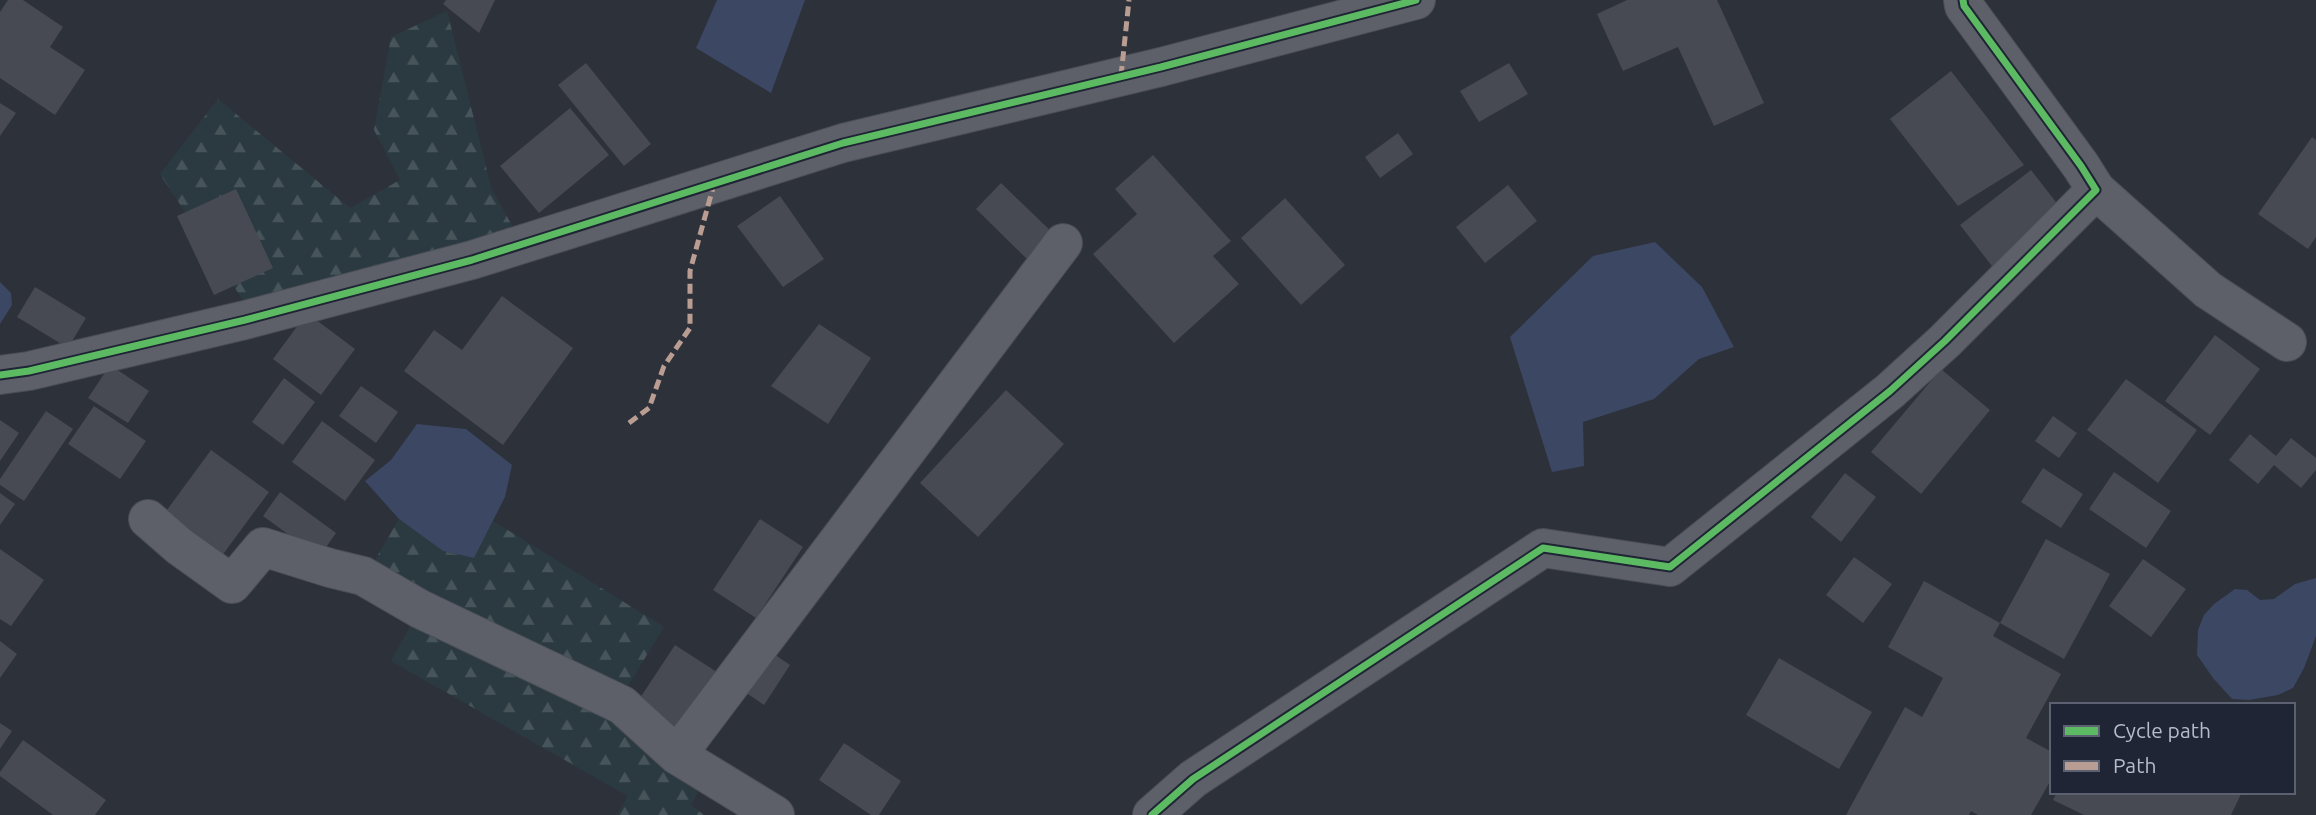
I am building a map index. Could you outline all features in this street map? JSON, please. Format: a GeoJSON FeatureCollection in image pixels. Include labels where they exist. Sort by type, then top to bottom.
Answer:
{"type":"FeatureCollection","features":[{"type":"Feature","properties":{"kind":"street"},"geometry":{"type":"LineString","coordinates":[[0,375],[29,371],[232,323],[459,263],[843,143],[1161,66],[1416,0]]}},
{"type":"Feature","properties":{"kind":"street"},"geometry":{"type":"LineString","coordinates":[[1963,0],[1964,6],[2096,190],[2208,290],[2287,342]]}},
{"type":"Feature","properties":{"kind":"street"},"geometry":{"type":"LineString","coordinates":[[1153,815],[1193,779],[1543,548],[1670,567],[1890,391],[1945,341],[2096,190]]}},
{"type":"Feature","properties":{"kind":"street"},"geometry":{"type":"LineString","coordinates":[[677,755],[1063,243]]}},
{"type":"Feature","properties":{"kind":"street"},"geometry":{"type":"LineString","coordinates":[[148,519],[179,546],[232,584],[263,547],[363,576],[420,609],[622,705],[677,755],[775,815]]}},
{"type":"Feature","properties":{"kind":"green space"},"geometry":{"type":"Polygon","coordinates":[[[447,11],[491,187],[522,244],[254,317],[160,174],[218,99],[350,208],[400,180],[374,130],[391,37],[447,11]]]}},
{"type":"Feature","properties":{"kind":"green space"},"geometry":{"type":"Polygon","coordinates":[[[399,519],[443,551],[474,558],[493,521],[664,627],[615,707],[710,770],[691,805],[704,815],[617,815],[628,796],[391,661],[423,604],[368,572],[399,519]]]}},
{"type":"Feature","properties":{"kind":"water"},"geometry":{"type":"Polygon","coordinates":[[[717,0],[805,0],[771,93],[696,48],[717,0]]]}},
{"type":"Feature","properties":{"kind":"water"},"geometry":{"type":"Polygon","coordinates":[[[1655,242],[1702,287],[1734,347],[1699,359],[1654,399],[1583,422],[1584,466],[1552,472],[1510,337],[1593,256],[1655,242]]]}},
{"type":"Feature","properties":{"kind":"water"},"geometry":{"type":"Polygon","coordinates":[[[0,282],[11,293],[12,305],[0,324],[0,282]]]}},
{"type":"Feature","properties":{"kind":"water"},"geometry":{"type":"Polygon","coordinates":[[[417,424],[466,429],[512,465],[505,497],[474,558],[443,551],[399,519],[365,481],[391,460],[417,424]]]}},
{"type":"Feature","properties":{"kind":"water"},"geometry":{"type":"Polygon","coordinates":[[[2316,578],[2316,636],[2293,688],[2278,695],[2249,700],[2232,699],[2197,655],[2198,630],[2204,615],[2235,589],[2247,590],[2260,600],[2274,599],[2295,584],[2316,578]]]}},
{"type":"Feature","properties":{"kind":"building"},"geometry":{"type":"Polygon","coordinates":[[[8,0],[23,0],[63,27],[50,47],[85,70],[55,115],[0,78],[0,12],[8,0]]]}},
{"type":"Feature","properties":{"kind":"building"},"geometry":{"type":"Polygon","coordinates":[[[446,0],[495,0],[479,33],[443,4],[446,0]]]}},
{"type":"Feature","properties":{"kind":"building"},"geometry":{"type":"Polygon","coordinates":[[[1627,0],[1717,0],[1764,103],[1714,126],[1678,47],[1623,71],[1597,14],[1627,0]]]}},
{"type":"Feature","properties":{"kind":"building"},"geometry":{"type":"Polygon","coordinates":[[[586,63],[651,144],[624,166],[558,85],[586,63]]]}},
{"type":"Feature","properties":{"kind":"building"},"geometry":{"type":"Polygon","coordinates":[[[1509,63],[1528,94],[1479,122],[1460,91],[1509,63]]]}},
{"type":"Feature","properties":{"kind":"building"},"geometry":{"type":"Polygon","coordinates":[[[1951,71],[2024,165],[1958,206],[1890,119],[1951,71]]]}},
{"type":"Feature","properties":{"kind":"building"},"geometry":{"type":"Polygon","coordinates":[[[0,103],[16,113],[0,136],[0,103]]]}},
{"type":"Feature","properties":{"kind":"building"},"geometry":{"type":"Polygon","coordinates":[[[570,108],[609,155],[539,213],[500,166],[570,108]]]}},
{"type":"Feature","properties":{"kind":"building"},"geometry":{"type":"Polygon","coordinates":[[[1398,133],[1413,154],[1380,178],[1365,157],[1398,133]]]}},
{"type":"Feature","properties":{"kind":"building"},"geometry":{"type":"Polygon","coordinates":[[[2312,137],[2316,140],[2316,237],[2308,249],[2258,214],[2312,137]]]}},
{"type":"Feature","properties":{"kind":"building"},"geometry":{"type":"Polygon","coordinates":[[[1153,155],[1231,241],[1213,256],[1239,284],[1174,343],[1093,254],[1137,214],[1115,189],[1153,155]]]}},
{"type":"Feature","properties":{"kind":"building"},"geometry":{"type":"Polygon","coordinates":[[[2031,170],[2066,215],[1995,270],[1960,225],[2031,170]]]}},
{"type":"Feature","properties":{"kind":"building"},"geometry":{"type":"Polygon","coordinates":[[[1001,183],[1057,237],[1031,263],[976,209],[1001,183]]]}},
{"type":"Feature","properties":{"kind":"building"},"geometry":{"type":"Polygon","coordinates":[[[1508,185],[1537,221],[1485,263],[1456,227],[1508,185]]]}},
{"type":"Feature","properties":{"kind":"building"},"geometry":{"type":"Polygon","coordinates":[[[236,189],[273,268],[214,295],[177,216],[236,189]]]}},
{"type":"Feature","properties":{"kind":"building"},"geometry":{"type":"Polygon","coordinates":[[[780,196],[824,259],[783,287],[737,226],[780,196]]]}},
{"type":"Feature","properties":{"kind":"building"},"geometry":{"type":"Polygon","coordinates":[[[1285,198],[1345,265],[1301,305],[1241,238],[1285,198]]]}},
{"type":"Feature","properties":{"kind":"building"},"geometry":{"type":"Polygon","coordinates":[[[35,287],[86,318],[68,348],[17,317],[35,287]]]}},
{"type":"Feature","properties":{"kind":"building"},"geometry":{"type":"Polygon","coordinates":[[[502,296],[573,348],[503,445],[404,371],[434,330],[462,350],[502,296]]]}},
{"type":"Feature","properties":{"kind":"building"},"geometry":{"type":"Polygon","coordinates":[[[307,313],[355,349],[321,395],[273,359],[307,313]]]}},
{"type":"Feature","properties":{"kind":"building"},"geometry":{"type":"Polygon","coordinates":[[[819,324],[871,358],[828,424],[771,386],[819,324]]]}},
{"type":"Feature","properties":{"kind":"building"},"geometry":{"type":"Polygon","coordinates":[[[2215,335],[2260,369],[2210,435],[2165,401],[2215,335]]]}},
{"type":"Feature","properties":{"kind":"building"},"geometry":{"type":"Polygon","coordinates":[[[110,365],[149,391],[128,423],[88,398],[110,365]]]}},
{"type":"Feature","properties":{"kind":"building"},"geometry":{"type":"Polygon","coordinates":[[[1941,369],[1990,410],[1921,494],[1871,452],[1941,369]]]}},
{"type":"Feature","properties":{"kind":"building"},"geometry":{"type":"Polygon","coordinates":[[[284,378],[315,402],[283,445],[252,422],[284,378]]]}},
{"type":"Feature","properties":{"kind":"building"},"geometry":{"type":"Polygon","coordinates":[[[2126,379],[2197,430],[2158,483],[2087,430],[2126,379]]]}},
{"type":"Feature","properties":{"kind":"building"},"geometry":{"type":"Polygon","coordinates":[[[361,386],[398,412],[376,443],[339,416],[361,386]]]}},
{"type":"Feature","properties":{"kind":"building"},"geometry":{"type":"Polygon","coordinates":[[[1006,390],[1064,444],[978,537],[920,483],[1006,390]]]}},
{"type":"Feature","properties":{"kind":"building"},"geometry":{"type":"Polygon","coordinates":[[[94,406],[146,441],[120,479],[68,444],[94,406]]]}},
{"type":"Feature","properties":{"kind":"building"},"geometry":{"type":"Polygon","coordinates":[[[46,411],[73,429],[24,501],[0,485],[0,479],[46,411]]]}},
{"type":"Feature","properties":{"kind":"building"},"geometry":{"type":"Polygon","coordinates":[[[2053,416],[2077,433],[2059,458],[2035,441],[2053,416]]]}},
{"type":"Feature","properties":{"kind":"building"},"geometry":{"type":"Polygon","coordinates":[[[0,420],[19,433],[0,461],[0,420]]]}},
{"type":"Feature","properties":{"kind":"building"},"geometry":{"type":"Polygon","coordinates":[[[322,421],[375,460],[345,501],[292,462],[322,421]]]}},
{"type":"Feature","properties":{"kind":"building"},"geometry":{"type":"Polygon","coordinates":[[[2250,434],[2276,456],[2291,438],[2316,458],[2316,470],[2301,488],[2274,465],[2258,484],[2229,460],[2250,434]]]}},
{"type":"Feature","properties":{"kind":"building"},"geometry":{"type":"Polygon","coordinates":[[[211,450],[269,492],[221,557],[164,514],[211,450]]]}},
{"type":"Feature","properties":{"kind":"building"},"geometry":{"type":"Polygon","coordinates":[[[2043,468],[2083,494],[2061,528],[2021,502],[2043,468]]]}},
{"type":"Feature","properties":{"kind":"building"},"geometry":{"type":"Polygon","coordinates":[[[2114,472],[2171,511],[2146,548],[2089,509],[2114,472]]]}},
{"type":"Feature","properties":{"kind":"building"},"geometry":{"type":"Polygon","coordinates":[[[1845,473],[1876,497],[1841,542],[1811,517],[1845,473]]]}},
{"type":"Feature","properties":{"kind":"building"},"geometry":{"type":"Polygon","coordinates":[[[280,492],[336,533],[319,557],[263,516],[280,492]]]}},
{"type":"Feature","properties":{"kind":"building"},"geometry":{"type":"Polygon","coordinates":[[[0,493],[15,504],[0,525],[0,493]]]}},
{"type":"Feature","properties":{"kind":"building"},"geometry":{"type":"Polygon","coordinates":[[[760,519],[803,547],[756,618],[713,590],[760,519]]]}},
{"type":"Feature","properties":{"kind":"building"},"geometry":{"type":"Polygon","coordinates":[[[2046,539],[2110,574],[2064,659],[2000,623],[2046,539]]]}},
{"type":"Feature","properties":{"kind":"building"},"geometry":{"type":"Polygon","coordinates":[[[0,549],[44,580],[11,626],[0,619],[0,549]]]}},
{"type":"Feature","properties":{"kind":"building"},"geometry":{"type":"Polygon","coordinates":[[[1854,557],[1892,584],[1863,623],[1826,595],[1854,557]]]}},
{"type":"Feature","properties":{"kind":"building"},"geometry":{"type":"Polygon","coordinates":[[[2143,559],[2186,589],[2151,637],[2109,606],[2143,559]]]}},
{"type":"Feature","properties":{"kind":"building"},"geometry":{"type":"Polygon","coordinates":[[[1924,581],[2000,623],[1993,636],[2061,674],[2026,738],[2050,751],[2050,782],[2031,815],[1978,815],[1971,811],[1969,815],[1846,815],[1905,707],[1922,717],[1943,678],[1888,647],[1924,581]]]}},
{"type":"Feature","properties":{"kind":"building"},"geometry":{"type":"Polygon","coordinates":[[[0,641],[17,654],[0,678],[0,641]]]}},
{"type":"Feature","properties":{"kind":"building"},"geometry":{"type":"Polygon","coordinates":[[[675,645],[723,676],[682,738],[634,707],[675,645]]]}},
{"type":"Feature","properties":{"kind":"building"},"geometry":{"type":"Polygon","coordinates":[[[768,650],[790,665],[764,705],[742,690],[768,650]]]}},
{"type":"Feature","properties":{"kind":"building"},"geometry":{"type":"Polygon","coordinates":[[[1779,658],[1872,712],[1839,769],[1746,715],[1779,658]]]}},
{"type":"Feature","properties":{"kind":"building"},"geometry":{"type":"Polygon","coordinates":[[[0,723],[12,731],[0,749],[0,723]]]}},
{"type":"Feature","properties":{"kind":"building"},"geometry":{"type":"Polygon","coordinates":[[[23,740],[106,800],[95,815],[53,815],[0,776],[0,772],[23,740]]]}},
{"type":"Feature","properties":{"kind":"building"},"geometry":{"type":"Polygon","coordinates":[[[844,743],[901,781],[879,815],[871,815],[819,780],[844,743]]]}},
{"type":"Feature","properties":{"kind":"building"},"geometry":{"type":"Polygon","coordinates":[[[2056,794],[2241,794],[2231,815],[2084,815],[2053,800],[2056,794]]]}},
{"type":"Feature","properties":{"kind":"marked path"},"geometry":{"type":"LineString","coordinates":[[1121,76],[1129,0]]}},
{"type":"Feature","properties":{"kind":"marked path"},"geometry":{"type":"LineString","coordinates":[[629,423],[649,408],[664,366],[690,328],[690,271],[714,184]]}},
{"type":"Feature","properties":{"kind":"cycle path"},"geometry":{"type":"LineString","coordinates":[[0,375],[29,371],[245,320],[472,260],[843,143],[1161,67],[1416,0]]}},
{"type":"Feature","properties":{"kind":"cycle path"},"geometry":{"type":"LineString","coordinates":[[1152,815],[1193,779],[1543,548],[1670,567],[1890,391],[1945,341],[2096,190],[1964,6],[1963,0]]}}]}
